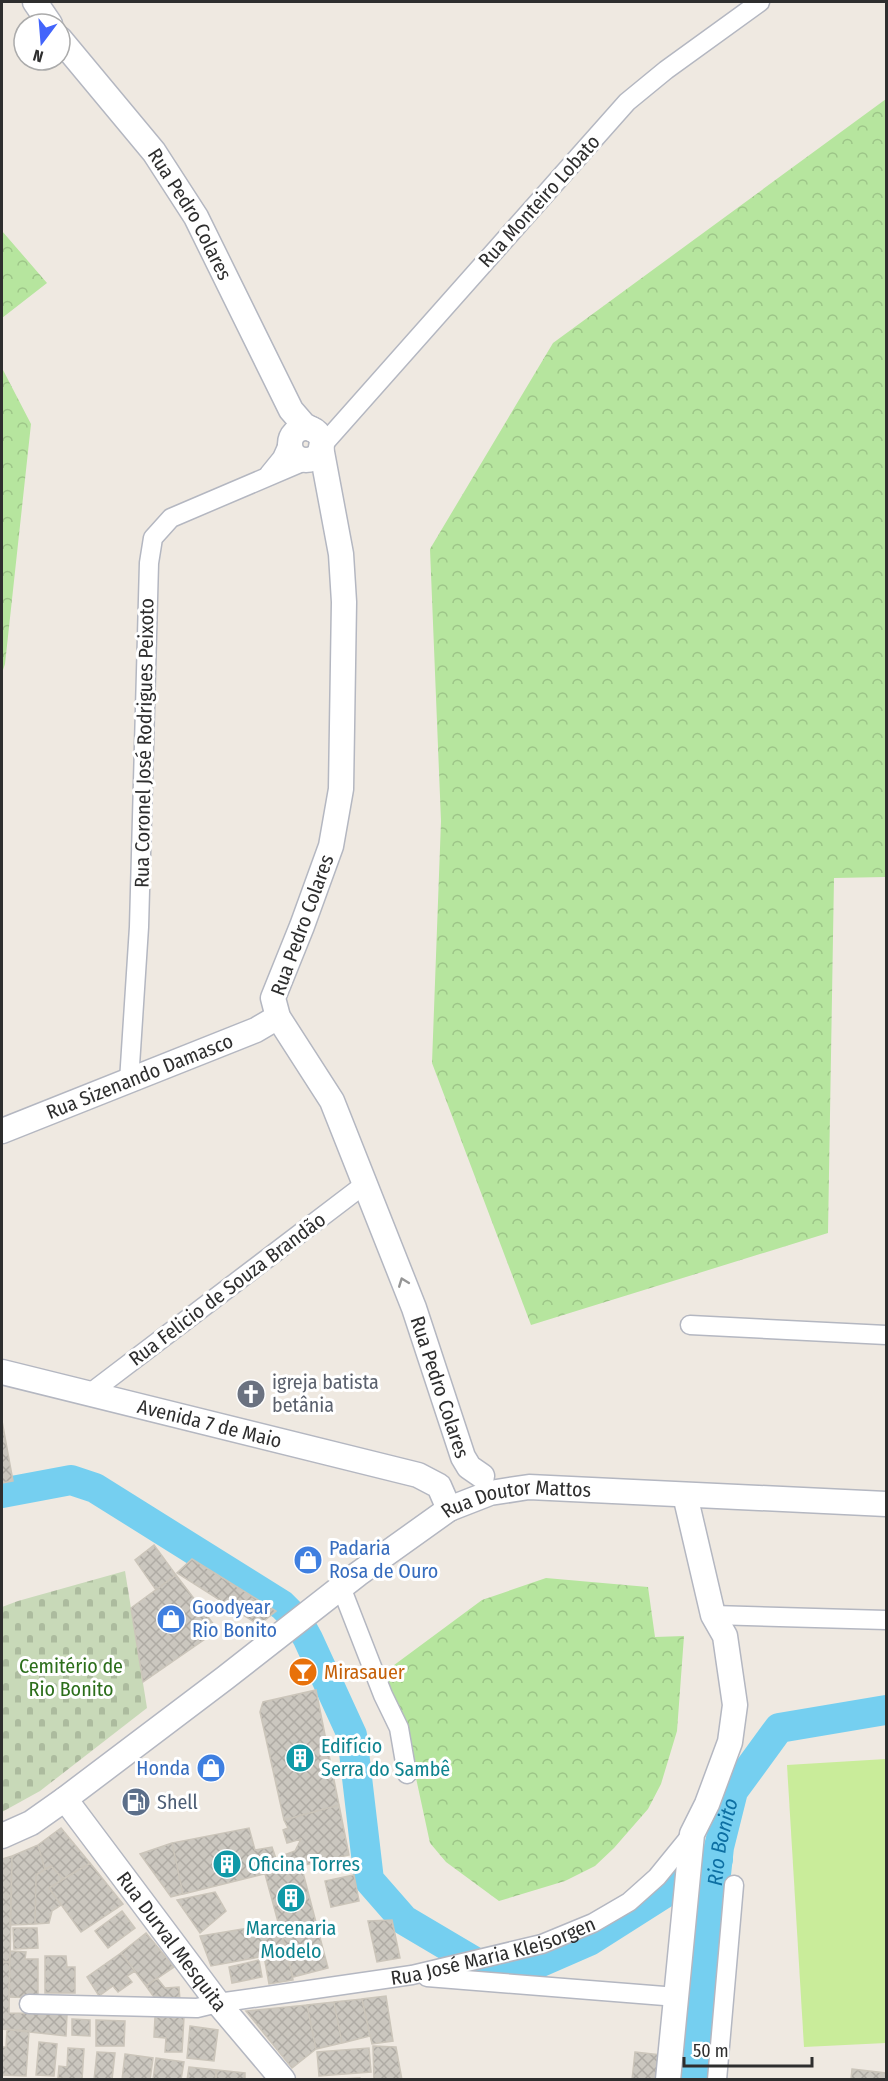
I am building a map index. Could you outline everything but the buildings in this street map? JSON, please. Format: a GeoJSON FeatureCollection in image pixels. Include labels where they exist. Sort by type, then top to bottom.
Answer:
{"type":"FeatureCollection","features":[{"type":"Feature","properties":{"kind":"street","name":"Rua Monteiro Lobato"},"geometry":{"type":"LineString","coordinates":[[312,449],[341,424],[627,102],[666,70],[760,2]]}},
{"type":"Feature","properties":{"kind":"street","name":"Rua Pedro Colares"},"geometry":{"type":"LineString","coordinates":[[72,53],[154,152],[196,217],[291,410],[292,430],[312,449],[341,554],[344,602],[341,789],[332,846],[273,998],[278,1017],[332,1101],[414,1308],[463,1457],[469,1467],[482,1476]]}},
{"type":"Feature","properties":{"kind":"street","name":"Rua Coronel José Rodrigues Peixoto"},"geometry":{"type":"LineString","coordinates":[[129,1081],[140,927],[149,563],[153,538],[171,518],[268,476],[312,449]]}},
{"type":"Feature","properties":{"kind":"street"},"geometry":{"type":"LineString","coordinates":[[268,476],[282,458],[312,449]]}},
{"type":"Feature","properties":{"kind":"street","name":"Rua Sizenando Damasco"},"geometry":{"type":"LineString","coordinates":[[2,1131],[256,1030],[278,1017]]}},
{"type":"Feature","properties":{"kind":"street","name":"Rua Felicio de Souza Brandão"},"geometry":{"type":"LineString","coordinates":[[89,1394],[365,1184]]}},
{"type":"Feature","properties":{"kind":"street"},"geometry":{"type":"LineString","coordinates":[[690,1325],[886,1335]]}},
{"type":"Feature","properties":{"kind":"street","name":"Avenida 7 de Maio"},"geometry":{"type":"LineString","coordinates":[[2,1372],[418,1475],[439,1486],[449,1509]]}},
{"type":"Feature","properties":{"kind":"street","name":"Avenida 7 de Maio"},"geometry":{"type":"LineString","coordinates":[[418,1475],[449,1473],[482,1476],[529,1487]]}},
{"type":"Feature","properties":{"kind":"street","name":"Rua Doutor Mattos"},"geometry":{"type":"LineString","coordinates":[[2,1836],[31,1823],[65,1799],[341,1587],[449,1509],[490,1493],[529,1487],[886,1504]]}},
{"type":"Feature","properties":{"kind":"street","name":"Rua José Maria Kleisorgen"},"geometry":{"type":"LineString","coordinates":[[29,2004],[197,2008],[218,2003],[412,1976],[542,1944],[593,1923],[629,1902],[657,1877],[692,1834],[707,1804],[726,1753],[735,1705],[725,1636],[713,1615],[685,1496]]}},
{"type":"Feature","properties":{"kind":"street"},"geometry":{"type":"LineString","coordinates":[[341,1587],[383,1695],[399,1728],[407,1774]]}},
{"type":"Feature","properties":{"kind":"street"},"geometry":{"type":"LineString","coordinates":[[713,1615],[886,1620]]}},
{"type":"Feature","properties":{"kind":"street","name":"Rua Durval Mesquita"},"geometry":{"type":"LineString","coordinates":[[65,1799],[218,2003],[283,2079]]}},
{"type":"Feature","properties":{"kind":"street"},"geometry":{"type":"LineString","coordinates":[[668,2079],[692,1834]]}},
{"type":"Feature","properties":{"kind":"street"},"geometry":{"type":"LineString","coordinates":[[717,2079],[734,1885]]}},
{"type":"Feature","properties":{"kind":"street"},"geometry":{"type":"LineString","coordinates":[[412,1976],[676,1997]]}},
{"type":"Feature","properties":{"kind":"green space"},"geometry":{"type":"Polygon","coordinates":[[[886,99],[886,877],[834,878],[828,1233],[531,1325],[432,1063],[441,821],[430,549],[553,343],[886,99]]]}},
{"type":"Feature","properties":{"kind":"green space"},"geometry":{"type":"Polygon","coordinates":[[[2,231],[47,283],[2,318],[2,231]]]}},
{"type":"Feature","properties":{"kind":"green space"},"geometry":{"type":"Polygon","coordinates":[[[2,368],[31,424],[5,664],[2,673],[2,368]]]}},
{"type":"Feature","properties":{"kind":"green space","name":"Cemitério de Rio Bonito"},"geometry":{"type":"Polygon","coordinates":[[[125,1571],[147,1708],[40,1791],[2,1812],[2,1607],[125,1571]]]}},
{"type":"Feature","properties":{"kind":"green space"},"geometry":{"type":"Polygon","coordinates":[[[546,1578],[648,1587],[655,1637],[684,1636],[677,1731],[661,1784],[648,1809],[614,1848],[595,1866],[565,1881],[499,1901],[446,1862],[430,1843],[405,1727],[382,1674],[482,1600],[546,1578]]]}},
{"type":"Feature","properties":{"kind":"green space"},"geometry":{"type":"Polygon","coordinates":[[[886,1759],[886,2043],[804,2047],[787,1765],[886,1759]]]}},
{"type":"Feature","properties":{"kind":"waterway"},"geometry":{"type":"LineString","coordinates":[[2,1493],[71,1480],[95,1488],[282,1605],[298,1621],[308,1639],[352,1735],[369,1880],[404,1920],[480,1965],[492,1969],[519,1969],[534,1965],[589,1941],[718,1859]]}},
{"type":"Feature","properties":{"kind":"waterway","name":"Rio Bonito"},"geometry":{"type":"LineString","coordinates":[[693,2080],[719,1847],[733,1791],[779,1728],[886,1710]]}},
{"type":"Feature","properties":{"kind":"place","name":"igreja batista betânia"},"geometry":{"type":"Point","coordinates":[251,1394]}},
{"type":"Feature","properties":{"kind":"place","name":"Padaria Rosa de Ouro"},"geometry":{"type":"Point","coordinates":[308,1560]}},
{"type":"Feature","properties":{"kind":"place","name":"Goodyear Rio Bonito"},"geometry":{"type":"Point","coordinates":[171,1619]}},
{"type":"Feature","properties":{"kind":"place","name":"Mirasauer"},"geometry":{"type":"Point","coordinates":[303,1672]}},
{"type":"Feature","properties":{"kind":"place","name":"Edifício Serra do Sambê"},"geometry":{"type":"Point","coordinates":[300,1758]}},
{"type":"Feature","properties":{"kind":"place","name":"Honda"},"geometry":{"type":"Point","coordinates":[211,1768]}},
{"type":"Feature","properties":{"kind":"place","name":"Shell"},"geometry":{"type":"Point","coordinates":[136,1802]}},
{"type":"Feature","properties":{"kind":"place","name":"Oficina Torres"},"geometry":{"type":"Point","coordinates":[227,1864]}},
{"type":"Feature","properties":{"kind":"place","name":"Marcenaria Modelo"},"geometry":{"type":"Point","coordinates":[291,1898]}}]}
